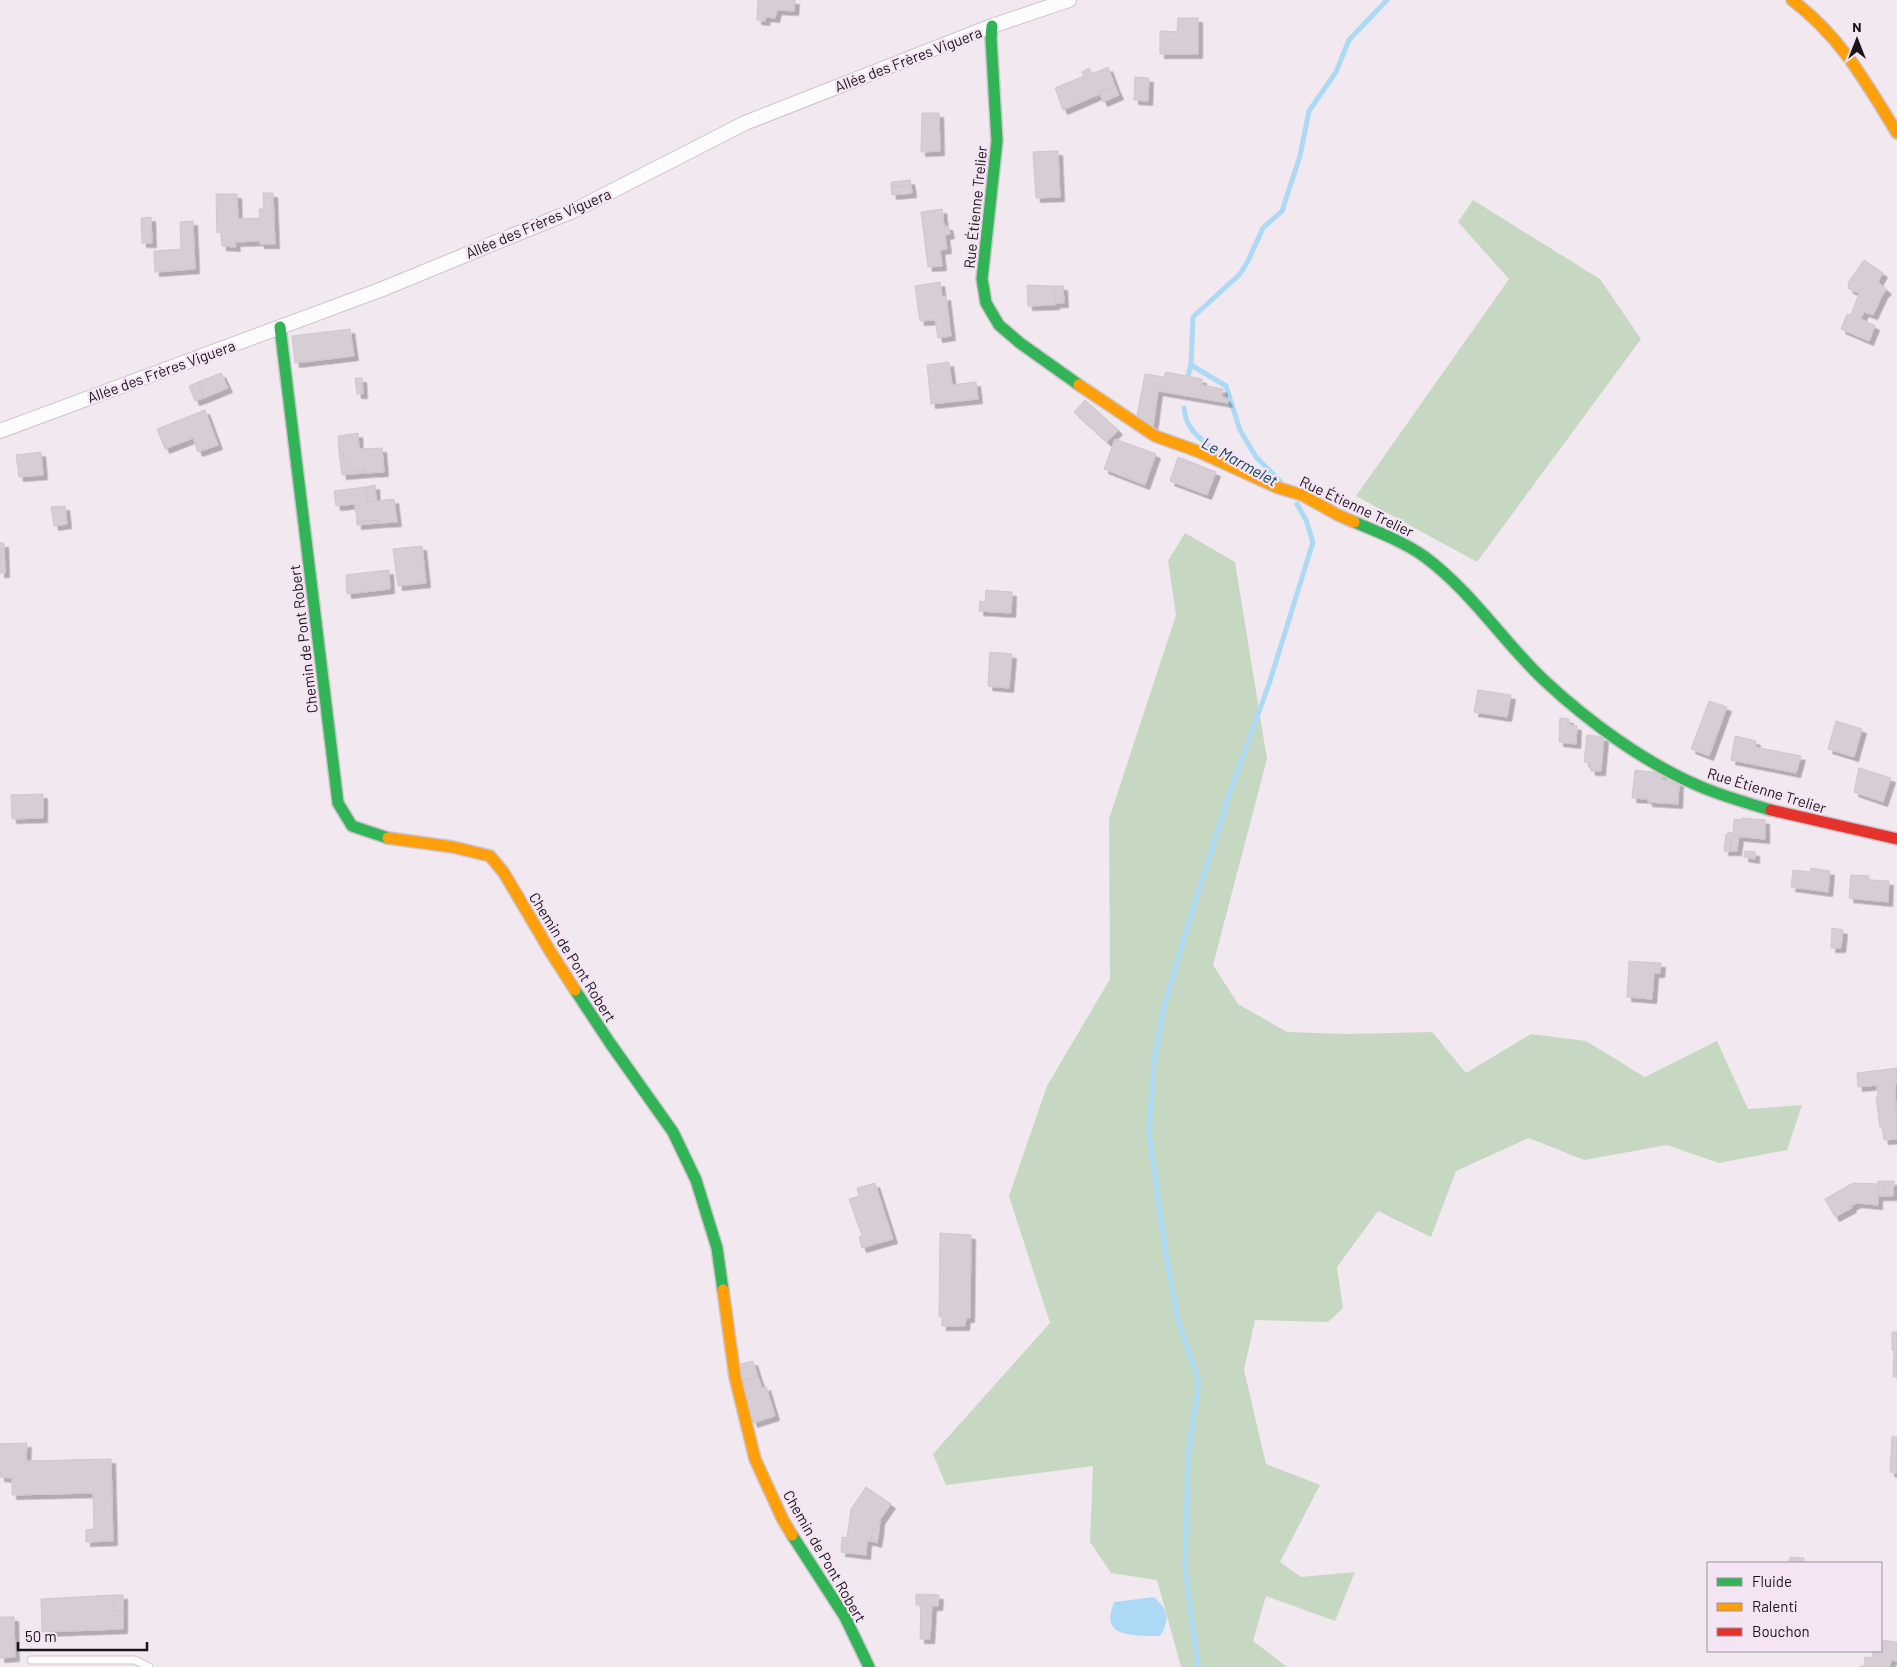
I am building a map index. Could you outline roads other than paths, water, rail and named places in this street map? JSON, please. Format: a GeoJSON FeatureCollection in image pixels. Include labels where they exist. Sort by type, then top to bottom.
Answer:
{"type":"FeatureCollection","features":[{"type":"Feature","properties":{"kind":"street","name":"Allée des Frères Viguera"},"geometry":{"type":"LineString","coordinates":[[0,431],[380,290],[575,210],[746,123],[992,26],[1069,0]]}},
{"type":"Feature","properties":{"kind":"street"},"geometry":{"type":"LineString","coordinates":[[1792,0],[1810,13],[1837,40],[1897,133]]}},
{"type":"Feature","properties":{"kind":"street","name":"Rue Étienne Trelier"},"geometry":{"type":"LineString","coordinates":[[992,26],[997,141],[982,279],[986,303],[999,325],[1065,376],[1155,436],[1197,451],[1276,487],[1302,495],[1338,515],[1384,534],[1424,556],[1454,581],[1545,681],[1576,708],[1657,764],[1699,786],[1743,802],[1793,816],[1897,839]]}},
{"type":"Feature","properties":{"kind":"street","name":"Chemin de Pont Robert"},"geometry":{"type":"LineString","coordinates":[[280,327],[338,803],[352,826],[390,839],[453,847],[490,856],[504,873],[550,951],[610,1043],[673,1132],[696,1180],[717,1248],[735,1377],[756,1459],[783,1520],[845,1618],[869,1667]]}},
{"type":"Feature","properties":{"kind":"lane"},"geometry":{"type":"LineString","coordinates":[[31,1660],[135,1660],[149,1667]]}},
{"type":"Feature","properties":{"kind":"water"},"geometry":{"type":"Polygon","coordinates":[[[1154,1597],[1165,1611],[1167,1620],[1160,1636],[1126,1634],[1115,1629],[1112,1625],[1110,1619],[1114,1602],[1154,1597]]]}},
{"type":"Feature","properties":{"kind":"waterway"},"geometry":{"type":"LineString","coordinates":[[1280,481],[1256,457],[1240,430],[1226,386],[1191,365],[1193,317],[1240,274],[1263,228],[1282,211],[1300,156],[1309,111],[1336,72],[1349,40],[1387,0]]}},
{"type":"Feature","properties":{"kind":"waterway","name":"Le Marmelet"},"geometry":{"type":"LineString","coordinates":[[1188,376],[1191,365]]}},
{"type":"Feature","properties":{"kind":"waterway","name":"Le Marmelet"},"geometry":{"type":"LineString","coordinates":[[1184,408],[1187,422],[1191,428],[1200,438],[1217,451]]}},
{"type":"Feature","properties":{"kind":"waterway"},"geometry":{"type":"LineString","coordinates":[[1198,1667],[1185,1568],[1188,1455],[1199,1382],[1178,1320],[1166,1254],[1149,1133],[1154,1060],[1165,1004],[1189,921],[1229,795],[1270,681],[1313,542],[1306,520],[1297,504]]}}]}
